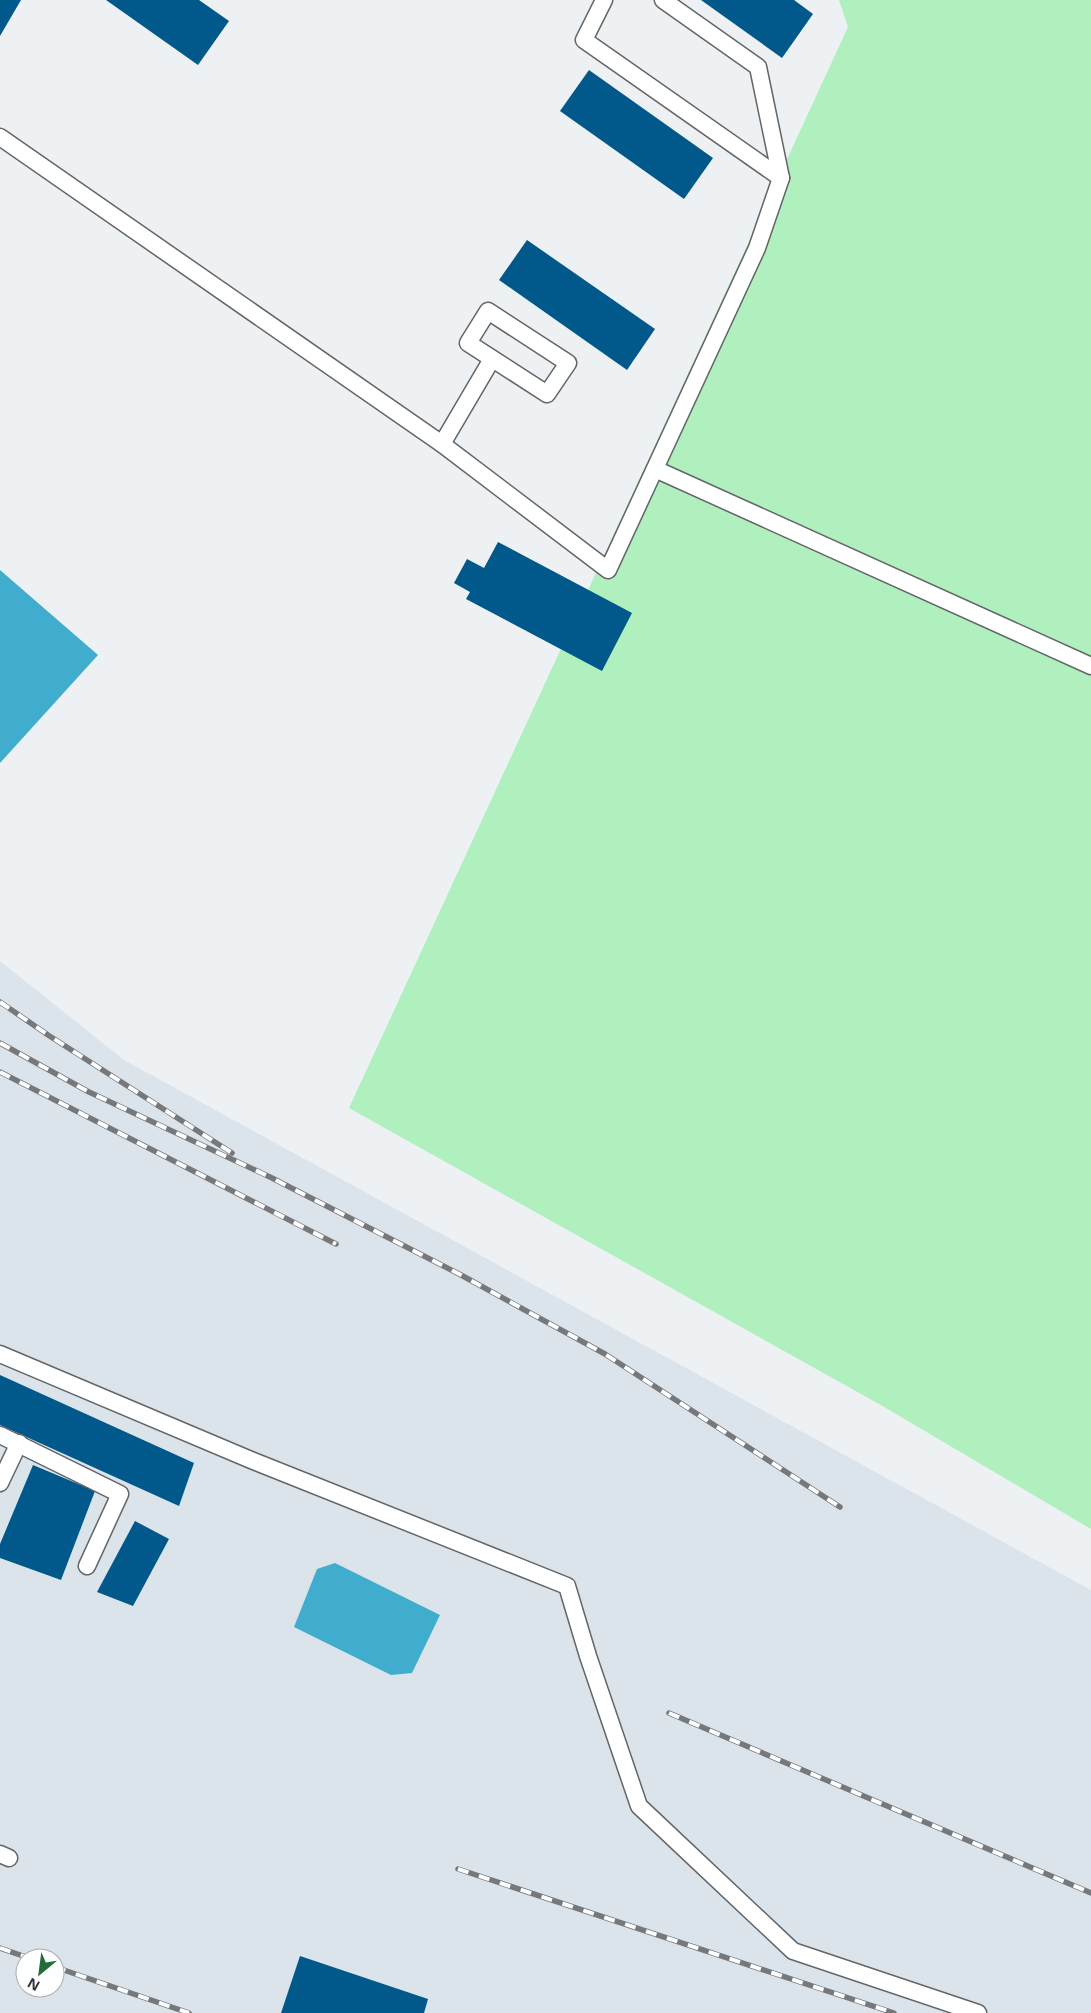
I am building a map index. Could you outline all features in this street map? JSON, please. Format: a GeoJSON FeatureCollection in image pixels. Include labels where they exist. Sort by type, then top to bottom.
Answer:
{"type":"FeatureCollection","features":[{"type":"Feature","properties":{"kind":"lane"},"geometry":{"type":"LineString","coordinates":[[604,0],[584,40],[781,178]]}},
{"type":"Feature","properties":{"kind":"lane"},"geometry":{"type":"LineString","coordinates":[[0,138],[442,444],[608,570],[757,248],[781,178],[758,67],[663,0]]}},
{"type":"Feature","properties":{"kind":"lane"},"geometry":{"type":"LineString","coordinates":[[488,311],[568,363],[547,394],[492,359],[468,343],[488,311]]}},
{"type":"Feature","properties":{"kind":"lane"},"geometry":{"type":"LineString","coordinates":[[442,444],[492,359]]}},
{"type":"Feature","properties":{"kind":"lane"},"geometry":{"type":"LineString","coordinates":[[655,469],[1091,666]]}},
{"type":"Feature","properties":{"kind":"lane"},"geometry":{"type":"LineString","coordinates":[[0,1354],[251,1460],[567,1586],[588,1656],[639,1806],[793,1951],[978,2013]]}},
{"type":"Feature","properties":{"kind":"lane"},"geometry":{"type":"LineString","coordinates":[[0,1435],[120,1494],[87,1566]]}},
{"type":"Feature","properties":{"kind":"lane"},"geometry":{"type":"LineString","coordinates":[[0,1483],[19,1444]]}},
{"type":"Feature","properties":{"kind":"shaded area"},"geometry":{"type":"Polygon","coordinates":[[[0,961],[124,1060],[1091,1590],[1091,2013],[0,2013],[0,961]]]}},
{"type":"Feature","properties":{"kind":"green space"},"geometry":{"type":"Polygon","coordinates":[[[839,0],[1091,0],[1091,1529],[879,1404],[349,1108],[848,27],[839,0]]]}},
{"type":"Feature","properties":{"kind":"water"},"geometry":{"type":"Polygon","coordinates":[[[0,570],[98,655],[0,763],[0,570]]]}},
{"type":"Feature","properties":{"kind":"water"},"geometry":{"type":"Polygon","coordinates":[[[335,1563],[440,1615],[412,1673],[391,1675],[294,1627],[317,1569],[335,1563]]]}},
{"type":"Feature","properties":{"kind":"building"},"geometry":{"type":"Polygon","coordinates":[[[0,0],[21,0],[0,36],[0,0]]]}},
{"type":"Feature","properties":{"kind":"building"},"geometry":{"type":"Polygon","coordinates":[[[106,0],[199,0],[229,21],[198,65],[106,0]]]}},
{"type":"Feature","properties":{"kind":"building"},"geometry":{"type":"Polygon","coordinates":[[[701,0],[794,0],[813,14],[782,58],[701,0]]]}},
{"type":"Feature","properties":{"kind":"building"},"geometry":{"type":"Polygon","coordinates":[[[589,70],[713,158],[684,199],[560,111],[589,70]]]}},
{"type":"Feature","properties":{"kind":"building"},"geometry":{"type":"Polygon","coordinates":[[[527,240],[655,329],[627,370],[499,280],[527,240]]]}},
{"type":"Feature","properties":{"kind":"building"},"geometry":{"type":"Polygon","coordinates":[[[498,542],[632,613],[602,671],[466,599],[470,592],[454,583],[467,559],[484,568],[498,542]]]}},
{"type":"Feature","properties":{"kind":"building"},"geometry":{"type":"Polygon","coordinates":[[[0,1375],[194,1463],[179,1506],[0,1425],[0,1375]]]}},
{"type":"Feature","properties":{"kind":"building"},"geometry":{"type":"Polygon","coordinates":[[[33,1465],[95,1491],[61,1580],[0,1558],[0,1544],[33,1465]]]}},
{"type":"Feature","properties":{"kind":"building"},"geometry":{"type":"Polygon","coordinates":[[[135,1521],[169,1539],[133,1606],[97,1592],[135,1521]]]}},
{"type":"Feature","properties":{"kind":"building"},"geometry":{"type":"Polygon","coordinates":[[[300,1956],[428,1999],[424,2013],[281,2013],[300,1956]]]}},
{"type":"Feature","properties":{"kind":"railway"},"geometry":{"type":"LineString","coordinates":[[0,1002],[232,1153]]}},
{"type":"Feature","properties":{"kind":"railway"},"geometry":{"type":"LineString","coordinates":[[0,1043],[89,1092],[272,1178],[461,1275],[605,1354],[840,1507]]}},
{"type":"Feature","properties":{"kind":"railway"},"geometry":{"type":"LineString","coordinates":[[0,1072],[336,1244]]}},
{"type":"Feature","properties":{"kind":"railway"},"geometry":{"type":"LineString","coordinates":[[669,1713],[1091,1893]]}},
{"type":"Feature","properties":{"kind":"railway"},"geometry":{"type":"LineString","coordinates":[[458,1869],[894,2013]]}},
{"type":"Feature","properties":{"kind":"railway"},"geometry":{"type":"LineString","coordinates":[[0,1948],[15,1953]]}},
{"type":"Feature","properties":{"kind":"railway"},"geometry":{"type":"LineString","coordinates":[[65,1970],[189,2013]]}}]}
